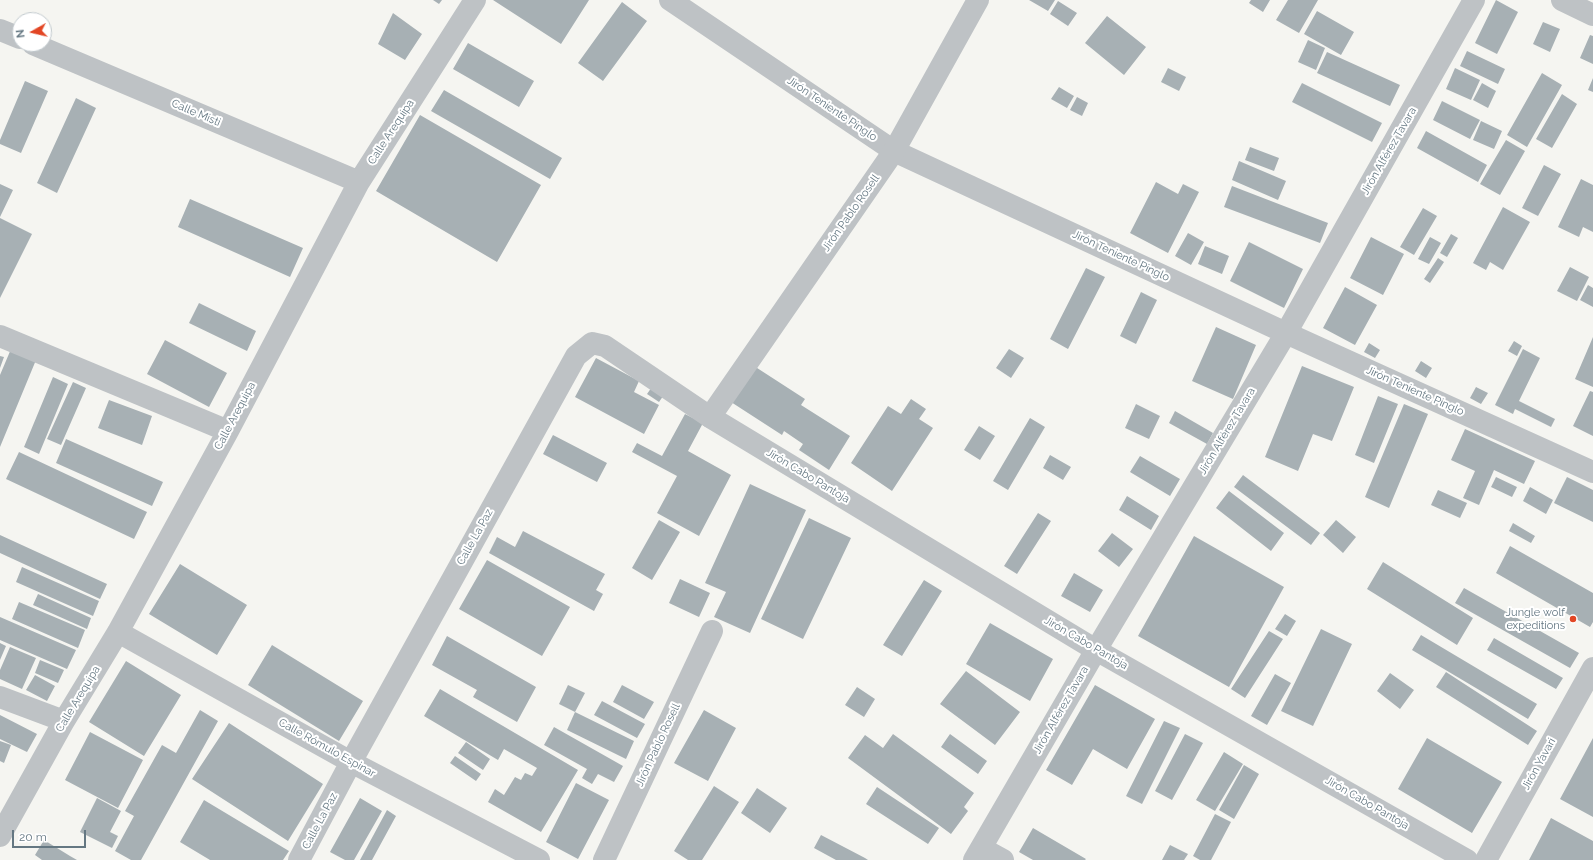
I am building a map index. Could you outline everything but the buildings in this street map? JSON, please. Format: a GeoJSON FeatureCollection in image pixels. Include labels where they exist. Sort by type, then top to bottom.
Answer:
{"type":"FeatureCollection","features":[{"type":"Feature","properties":{"kind":"street","name":"Calle Arequipa"},"geometry":{"type":"LineString","coordinates":[[0,836],[64,721],[118,632],[228,431],[359,182],[475,0]]}},
{"type":"Feature","properties":{"kind":"street","name":"Jirón Teniente Pinglo"},"geometry":{"type":"LineString","coordinates":[[670,0],[894,151],[1286,333],[1593,472]]}},
{"type":"Feature","properties":{"kind":"street","name":"Jirón Pablo Rosell"},"geometry":{"type":"LineString","coordinates":[[710,417],[894,151],[978,0]]}},
{"type":"Feature","properties":{"kind":"street","name":"Jirón Alférez Tavara"},"geometry":{"type":"LineString","coordinates":[[978,854],[1096,650],[1286,333],[1474,0]]}},
{"type":"Feature","properties":{"kind":"street"},"geometry":{"type":"LineString","coordinates":[[1562,0],[1593,15]]}},
{"type":"Feature","properties":{"kind":"street"},"geometry":{"type":"LineString","coordinates":[[0,30],[12,35]]}},
{"type":"Feature","properties":{"kind":"street","name":"Calle Misti"},"geometry":{"type":"LineString","coordinates":[[52,52],[359,182]]}},
{"type":"Feature","properties":{"kind":"street"},"geometry":{"type":"LineString","coordinates":[[0,336],[228,431]]}},
{"type":"Feature","properties":{"kind":"street","name":"Calle La Paz"},"geometry":{"type":"LineString","coordinates":[[299,860],[351,762],[576,356],[592,343],[605,346],[710,417]]}},
{"type":"Feature","properties":{"kind":"street","name":"Jirón Cabo Pantoja"},"geometry":{"type":"LineString","coordinates":[[710,417],[1096,650],[1467,860]]}},
{"type":"Feature","properties":{"kind":"street","name":"Jirón Pablo Rosell"},"geometry":{"type":"LineString","coordinates":[[604,860],[712,630]]}},
{"type":"Feature","properties":{"kind":"street","name":"Calle Rómulo Espinar"},"geometry":{"type":"LineString","coordinates":[[118,632],[351,762],[539,860]]}},
{"type":"Feature","properties":{"kind":"street","name":"Jirón Yavari"},"geometry":{"type":"LineString","coordinates":[[1486,860],[1593,668]]}},
{"type":"Feature","properties":{"kind":"street"},"geometry":{"type":"LineString","coordinates":[[0,697],[64,721]]}},
{"type":"Feature","properties":{"kind":"street"},"geometry":{"type":"LineString","coordinates":[[978,854],[1003,860]]}},
{"type":"Feature","properties":{"kind":"place","name":"Jungle wolf expeditions"},"geometry":{"type":"Point","coordinates":[1573,619]}}]}
